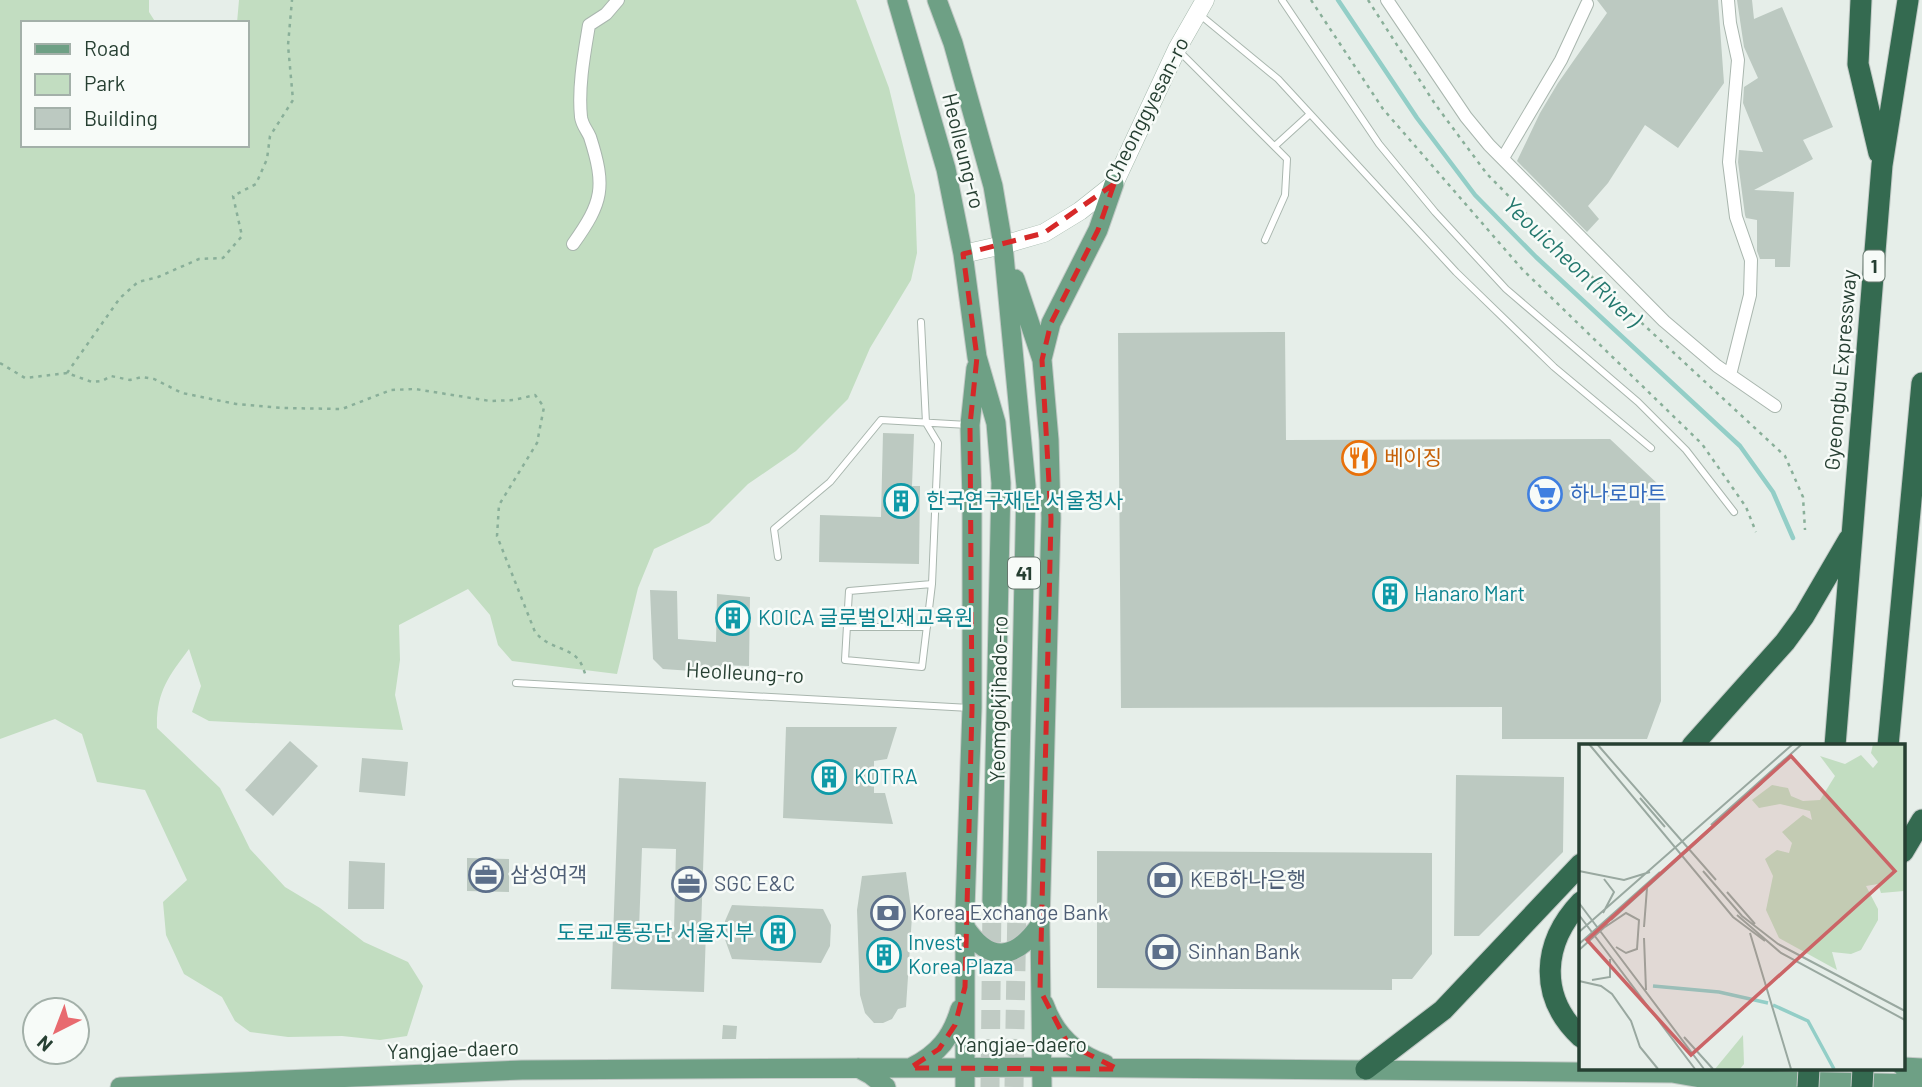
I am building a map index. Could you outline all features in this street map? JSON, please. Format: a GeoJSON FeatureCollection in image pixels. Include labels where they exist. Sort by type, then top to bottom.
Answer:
{"type":"FeatureCollection","features":[{"type":"Feature","properties":{"kind":"highway"},"geometry":{"type":"LineString","coordinates":[[1861,0],[1858,65],[1882,165]]}},
{"type":"Feature","properties":{"kind":"highway","name":"Gyeongbu Expressway"},"geometry":{"type":"LineString","coordinates":[[1835,744],[1882,165],[1908,0]]}},
{"type":"Feature","properties":{"kind":"highway"},"geometry":{"type":"LineString","coordinates":[[1888,744],[1922,383]]}},
{"type":"Feature","properties":{"kind":"highway"},"geometry":{"type":"LineString","coordinates":[[1694,744],[1785,642],[1804,616],[1852,534]]}},
{"type":"Feature","properties":{"kind":"highway"},"geometry":{"type":"LineString","coordinates":[[1904,850],[1922,820]]}},
{"type":"Feature","properties":{"kind":"highway"},"geometry":{"type":"LineString","coordinates":[[1366,1069],[1443,1010],[1579,866]]}},
{"type":"Feature","properties":{"kind":"highway"},"geometry":{"type":"LineString","coordinates":[[1579,905],[1560,929],[1550,970],[1552,991],[1558,1007],[1579,1035]]}},
{"type":"Feature","properties":{"kind":"main road","name":"Heolleung-ro"},"geometry":{"type":"LineString","coordinates":[[897,0],[947,169],[963,254],[977,357]]}},
{"type":"Feature","properties":{"kind":"main road","name":"Heolleung-ro"},"geometry":{"type":"LineString","coordinates":[[937,0],[973,110],[993,186],[1003,245]]}},
{"type":"Feature","properties":{"kind":"main road","name":"Cheonggyesan-ro"},"geometry":{"type":"LineString","coordinates":[[963,254],[1044,233],[1080,211],[1114,184],[1177,49],[1201,6]]}},
{"type":"Feature","properties":{"kind":"main road"},"geometry":{"type":"LineString","coordinates":[[1042,360],[1051,323],[1098,230],[1114,184]]}},
{"type":"Feature","properties":{"kind":"main road"},"geometry":{"type":"LineString","coordinates":[[1003,245],[1042,360],[1049,440],[1051,518],[1040,925],[1042,1077]]}},
{"type":"Feature","properties":{"kind":"main road","name":"Yeomgokjihado-ro"},"geometry":{"type":"LineString","coordinates":[[1003,245],[1026,486],[1017,903]]}},
{"type":"Feature","properties":{"kind":"main road"},"geometry":{"type":"LineString","coordinates":[[965,1077],[965,927],[972,708],[970,425],[977,357]]}},
{"type":"Feature","properties":{"kind":"main road","name":"Yeomgokjihado-ro"},"geometry":{"type":"LineString","coordinates":[[977,357],[996,423],[1000,483],[992,901]]}},
{"type":"Feature","properties":{"kind":"main road"},"geometry":{"type":"LineString","coordinates":[[965,927],[981,945],[1001,954],[1020,948],[1040,925]]}},
{"type":"Feature","properties":{"kind":"main road"},"geometry":{"type":"LineString","coordinates":[[910,1068],[928,1058],[948,1038],[959,1015],[965,987]]}},
{"type":"Feature","properties":{"kind":"main road"},"geometry":{"type":"LineString","coordinates":[[1040,990],[1051,1019],[1068,1044],[1082,1055],[1118,1069]]}},
{"type":"Feature","properties":{"kind":"main road"},"geometry":{"type":"LineString","coordinates":[[1904,1067],[1922,1068]]}},
{"type":"Feature","properties":{"kind":"main road"},"geometry":{"type":"LineString","coordinates":[[857,1068],[872,1075],[886,1087]]}},
{"type":"Feature","properties":{"kind":"main road","name":"Yangjae-daero"},"geometry":{"type":"LineString","coordinates":[[120,1087],[522,1070],[857,1068],[910,1068],[965,1077],[1042,1077],[1118,1069],[1366,1069],[1672,1073],[1707,1079],[1922,1084]]}},
{"type":"Feature","properties":{"kind":"main road"},"geometry":{"type":"LineString","coordinates":[[1672,1073],[1690,1070]]}},
{"type":"Feature","properties":{"kind":"street"},"geometry":{"type":"LineString","coordinates":[[573,244],[596,208],[601,189],[589,134],[581,122],[580,95],[589,25],[606,14],[618,0]]}},
{"type":"Feature","properties":{"kind":"street"},"geometry":{"type":"LineString","coordinates":[[1387,0],[1466,117],[1503,158],[1664,321],[1730,375],[1775,406]]}},
{"type":"Feature","properties":{"kind":"street"},"geometry":{"type":"LineString","coordinates":[[1728,0],[1738,60],[1729,162],[1736,217],[1751,260],[1750,295],[1730,375]]}},
{"type":"Feature","properties":{"kind":"street"},"geometry":{"type":"LineString","coordinates":[[1503,158],[1561,60],[1587,4]]}},
{"type":"Feature","properties":{"kind":"lane"},"geometry":{"type":"LineString","coordinates":[[1282,0],[1379,144],[1434,212],[1506,289],[1638,402],[1686,450],[1734,512]]}},
{"type":"Feature","properties":{"kind":"lane"},"geometry":{"type":"LineString","coordinates":[[1201,6],[1278,79],[1456,272],[1553,367],[1651,448]]}},
{"type":"Feature","properties":{"kind":"lane"},"geometry":{"type":"LineString","coordinates":[[1177,49],[1276,145],[1287,159],[1285,195],[1265,240]]}},
{"type":"Feature","properties":{"kind":"lane"},"geometry":{"type":"LineString","coordinates":[[1276,145],[1310,114]]}},
{"type":"Feature","properties":{"kind":"lane"},"geometry":{"type":"LineString","coordinates":[[921,322],[926,423],[938,443],[932,584],[922,667],[845,660],[849,591],[932,584]]}},
{"type":"Feature","properties":{"kind":"lane"},"geometry":{"type":"LineString","coordinates":[[778,557],[774,529],[830,482],[881,420],[970,425]]}},
{"type":"Feature","properties":{"kind":"lane"},"geometry":{"type":"LineString","coordinates":[[847,627],[927,627]]}},
{"type":"Feature","properties":{"kind":"lane","name":"Heolleung-ro"},"geometry":{"type":"LineString","coordinates":[[516,683],[972,708]]}},
{"type":"Feature","properties":{"kind":"path"},"geometry":{"type":"LineString","coordinates":[[67,373],[120,298],[138,282],[158,277],[199,259],[223,258],[242,236],[233,196],[257,184],[267,159],[270,136],[293,100],[288,45],[292,0]]}},
{"type":"Feature","properties":{"kind":"path"},"geometry":{"type":"LineString","coordinates":[[1311,0],[1383,109],[1522,269],[1702,444],[1746,507],[1756,532]]}},
{"type":"Feature","properties":{"kind":"path"},"geometry":{"type":"LineString","coordinates":[[0,363],[26,378],[67,373],[92,382],[102,382],[111,376],[130,380],[142,377],[154,379],[182,394],[236,404],[282,408],[342,409],[391,390],[415,388],[490,401],[514,400],[535,395],[544,407],[537,443],[499,505],[497,536],[536,632],[544,642],[567,651],[579,660],[592,688]]}},
{"type":"Feature","properties":{"kind":"highlighted area"},"geometry":{"type":"Polygon","coordinates":[[[1114,184],[1098,230],[1051,323],[1042,360],[1051,518],[1040,990],[1068,1044],[1118,1069],[910,1068],[939,1049],[955,1025],[965,987],[972,708],[970,425],[977,357],[963,254],[1044,233],[1114,184]]]}},
{"type":"Feature","properties":{"kind":"green space"},"geometry":{"type":"Polygon","coordinates":[[[0,0],[149,0],[149,12],[155,21],[21,21],[21,147],[248,147],[248,21],[237,21],[239,0],[856,0],[889,88],[915,195],[917,253],[911,280],[870,348],[848,399],[796,451],[748,484],[709,523],[654,549],[638,588],[617,674],[512,661],[498,645],[490,615],[468,589],[399,625],[400,660],[395,695],[403,730],[209,721],[192,712],[201,686],[189,649],[161,695],[157,728],[220,788],[250,849],[285,887],[320,908],[364,942],[408,962],[423,986],[407,1036],[380,1040],[342,1036],[288,1037],[250,1032],[235,1021],[222,997],[184,974],[166,935],[163,902],[187,880],[145,790],[97,782],[82,734],[55,719],[0,739],[0,0]]]}},
{"type":"Feature","properties":{"kind":"building"},"geometry":{"type":"Polygon","coordinates":[[[1597,0],[1718,0],[1724,83],[1678,148],[1645,125],[1608,183],[1588,206],[1599,219],[1587,232],[1517,161],[1558,83],[1607,13],[1597,0]]]}},
{"type":"Feature","properties":{"kind":"building"},"geometry":{"type":"Polygon","coordinates":[[[1737,0],[1752,0],[1754,19],[1782,7],[1833,127],[1803,140],[1813,159],[1754,190],[1794,192],[1790,267],[1775,267],[1775,259],[1760,259],[1757,251],[1757,220],[1746,218],[1745,215],[1739,150],[1763,152],[1743,103],[1744,87],[1758,78],[1744,47],[1737,0]]]}},
{"type":"Feature","properties":{"kind":"building","name":"Hanaro Mart"},"geometry":{"type":"Polygon","coordinates":[[[1285,332],[1286,440],[1610,439],[1660,486],[1661,701],[1647,739],[1502,739],[1502,707],[1121,708],[1118,333],[1285,332]]]}},
{"type":"Feature","properties":{"kind":"building","name":"한국연구재단 서울청사"},"geometry":{"type":"Polygon","coordinates":[[[883,433],[914,434],[912,486],[920,486],[919,564],[819,562],[820,515],[881,517],[883,433]]]}},
{"type":"Feature","properties":{"kind":"building","name":"KOICA 글로벌인재교육원"},"geometry":{"type":"Polygon","coordinates":[[[650,590],[677,591],[678,639],[716,642],[717,594],[750,597],[749,666],[721,665],[721,673],[663,669],[653,659],[650,590]]]}},
{"type":"Feature","properties":{"kind":"building","name":"KOTRA"},"geometry":{"type":"Polygon","coordinates":[[[786,727],[897,727],[887,759],[874,761],[874,793],[885,793],[893,824],[783,818],[786,727]]]}},
{"type":"Feature","properties":{"kind":"building"},"geometry":{"type":"Polygon","coordinates":[[[290,741],[318,766],[273,816],[245,790],[290,741]]]}},
{"type":"Feature","properties":{"kind":"building"},"geometry":{"type":"Polygon","coordinates":[[[362,758],[408,762],[405,796],[359,792],[362,758]]]}},
{"type":"Feature","properties":{"kind":"building"},"geometry":{"type":"Polygon","coordinates":[[[1456,775],[1564,777],[1563,852],[1479,936],[1454,936],[1456,775]]]}},
{"type":"Feature","properties":{"kind":"building","name":"SGC E&C"},"geometry":{"type":"Polygon","coordinates":[[[619,778],[706,782],[701,930],[706,930],[704,992],[611,989],[619,778]],[[642,848],[639,929],[674,929],[676,849],[642,848]]]}},
{"type":"Feature","properties":{"kind":"building"},"geometry":{"type":"Polygon","coordinates":[[[1097,851],[1432,853],[1432,954],[1412,979],[1392,979],[1392,990],[1097,988],[1097,851]]]}},
{"type":"Feature","properties":{"kind":"building"},"geometry":{"type":"Polygon","coordinates":[[[467,858],[509,859],[509,892],[467,891],[467,858]]]}},
{"type":"Feature","properties":{"kind":"building"},"geometry":{"type":"Polygon","coordinates":[[[349,861],[385,863],[384,909],[348,909],[349,861]]]}},
{"type":"Feature","properties":{"kind":"building","name":"Invest Korea Plaza"},"geometry":{"type":"Polygon","coordinates":[[[906,872],[912,916],[906,1007],[898,1009],[892,1019],[874,1023],[865,1013],[860,995],[857,910],[862,876],[906,872]]]}},
{"type":"Feature","properties":{"kind":"building","name":"도로교통공단 서울지부"},"geometry":{"type":"Polygon","coordinates":[[[732,905],[823,909],[831,925],[830,946],[821,963],[732,959],[722,931],[725,931],[725,921],[732,905]]]}},
{"type":"Feature","properties":{"kind":"building"},"geometry":{"type":"Polygon","coordinates":[[[723,1025],[737,1026],[736,1039],[722,1039],[723,1025]]]}},
{"type":"Feature","properties":{"kind":"waterway","name":"Yeouicheon (River)"},"geometry":{"type":"LineString","coordinates":[[1338,0],[1417,118],[1475,195],[1536,257],[1740,446],[1773,492],[1793,538]]}},
{"type":"Feature","properties":{"kind":"tunnel"},"geometry":{"type":"LineString","coordinates":[[990,1087],[992,901]]}},
{"type":"Feature","properties":{"kind":"tunnel"},"geometry":{"type":"LineString","coordinates":[[1014,1087],[1017,903]]}},
{"type":"Feature","properties":{"kind":"place","name":"베이징"},"geometry":{"type":"Point","coordinates":[1359,458]}},
{"type":"Feature","properties":{"kind":"place","name":"하나로마트"},"geometry":{"type":"Point","coordinates":[1545,494]}},
{"type":"Feature","properties":{"kind":"place","name":"한국연구재단 서울청사"},"geometry":{"type":"Point","coordinates":[901,501]}},
{"type":"Feature","properties":{"kind":"place","name":"Hanaro Mart"},"geometry":{"type":"Point","coordinates":[1390,594]}},
{"type":"Feature","properties":{"kind":"place","name":"KOICA 글로벌인재교육원"},"geometry":{"type":"Point","coordinates":[733,618]}},
{"type":"Feature","properties":{"kind":"place","name":"KOTRA"},"geometry":{"type":"Point","coordinates":[829,777]}},
{"type":"Feature","properties":{"kind":"place","name":"삼성여객"},"geometry":{"type":"Point","coordinates":[486,875]}},
{"type":"Feature","properties":{"kind":"place","name":"KEB하나은행"},"geometry":{"type":"Point","coordinates":[1165,880]}},
{"type":"Feature","properties":{"kind":"place","name":"SGC E&C"},"geometry":{"type":"Point","coordinates":[689,884]}},
{"type":"Feature","properties":{"kind":"place","name":"Korea Exchange Bank"},"geometry":{"type":"Point","coordinates":[888,913]}},
{"type":"Feature","properties":{"kind":"place","name":"도로교통공단 서울지부"},"geometry":{"type":"Point","coordinates":[778,933]}},
{"type":"Feature","properties":{"kind":"place","name":"Sinhan Bank"},"geometry":{"type":"Point","coordinates":[1163,952]}},
{"type":"Feature","properties":{"kind":"place","name":"Invest Korea Plaza"},"geometry":{"type":"Point","coordinates":[884,955]}}]}
